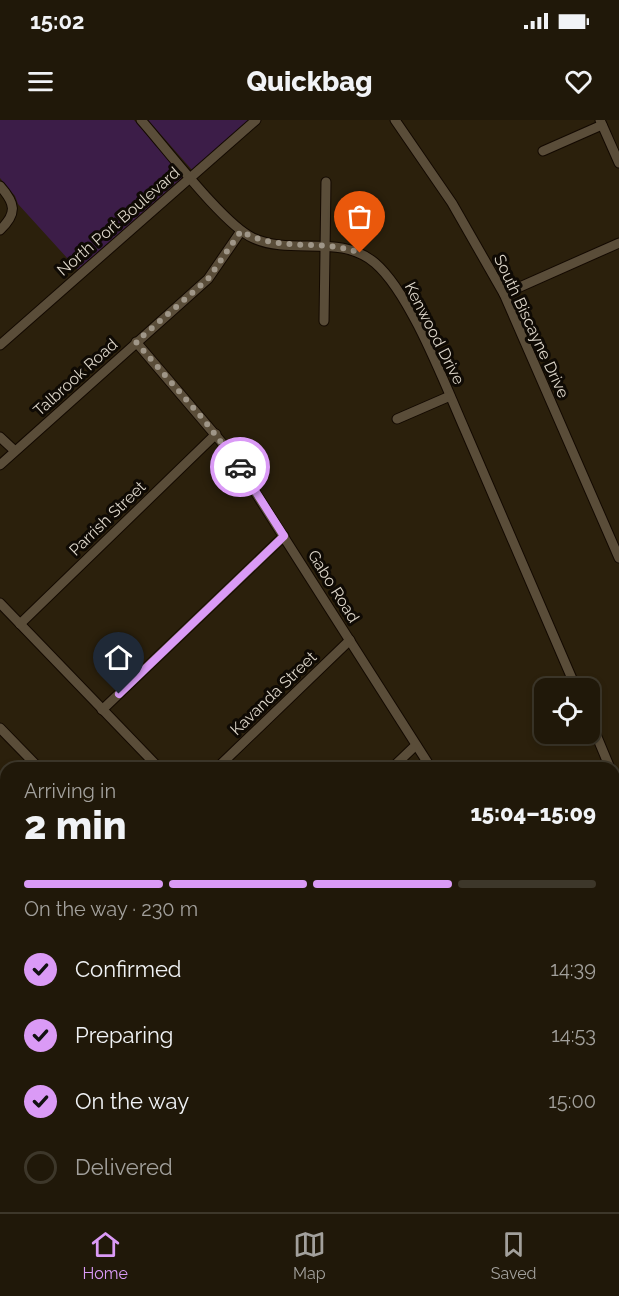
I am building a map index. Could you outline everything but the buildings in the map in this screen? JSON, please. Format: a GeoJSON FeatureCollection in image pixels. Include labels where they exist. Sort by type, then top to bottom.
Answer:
{"type":"FeatureCollection","features":[{"type":"Feature","properties":{"kind":"street","name":"Kenwood Drive"},"geometry":{"type":"LineString","coordinates":[[141,120],[241,231],[273,244],[346,248],[360,253],[387,274],[427,345],[572,678]]}},
{"type":"Feature","properties":{"kind":"street","name":"North Port Boulevard"},"geometry":{"type":"LineString","coordinates":[[0,345],[256,120]]}},
{"type":"Feature","properties":{"kind":"street","name":"South Biscayne Drive"},"geometry":{"type":"LineString","coordinates":[[395,120],[452,203],[504,294],[619,558]]}},
{"type":"Feature","properties":{"kind":"street"},"geometry":{"type":"LineString","coordinates":[[543,151],[602,122],[619,163]]}},
{"type":"Feature","properties":{"kind":"street"},"geometry":{"type":"LineString","coordinates":[[324,321],[326,182]]}},
{"type":"Feature","properties":{"kind":"street"},"geometry":{"type":"LineString","coordinates":[[0,186],[11,199],[14,209],[9,221],[0,230]]}},
{"type":"Feature","properties":{"kind":"street","name":"Talbrook Road"},"geometry":{"type":"LineString","coordinates":[[0,465],[208,279],[241,231]]}},
{"type":"Feature","properties":{"kind":"street"},"geometry":{"type":"LineString","coordinates":[[504,294],[619,243]]}},
{"type":"Feature","properties":{"kind":"street","name":"Gabo Road"},"geometry":{"type":"LineString","coordinates":[[136,342],[229,451],[427,762]]}},
{"type":"Feature","properties":{"kind":"street"},"geometry":{"type":"LineString","coordinates":[[397,419],[450,396]]}},
{"type":"Feature","properties":{"kind":"street","name":"Parrish Street"},"geometry":{"type":"LineString","coordinates":[[20,624],[216,434]]}},
{"type":"Feature","properties":{"kind":"street"},"geometry":{"type":"LineString","coordinates":[[0,437],[15,451]]}},
{"type":"Feature","properties":{"kind":"street"},"geometry":{"type":"LineString","coordinates":[[102,710],[284,536]]}},
{"type":"Feature","properties":{"kind":"street"},"geometry":{"type":"LineString","coordinates":[[0,603],[153,762]]}},
{"type":"Feature","properties":{"kind":"street","name":"Kavanda Street"},"geometry":{"type":"LineString","coordinates":[[223,762],[350,640]]}},
{"type":"Feature","properties":{"kind":"street"},"geometry":{"type":"LineString","coordinates":[[0,728],[30,762]]}},
{"type":"Feature","properties":{"kind":"street"},"geometry":{"type":"LineString","coordinates":[[600,744],[608,762]]}},
{"type":"Feature","properties":{"kind":"street"},"geometry":{"type":"LineString","coordinates":[[398,762],[416,745]]}},
{"type":"Feature","properties":{"kind":"shaded area"},"geometry":{"type":"Polygon","coordinates":[[[0,120],[134,120],[184,176],[78,270],[18,204],[15,196],[0,178],[0,120]]]}},
{"type":"Feature","properties":{"kind":"shaded area"},"geometry":{"type":"Polygon","coordinates":[[[148,120],[249,120],[192,170],[148,120]]]}},
{"type":"Feature","properties":{"kind":"way so far"},"geometry":{"type":"LineString","coordinates":[[240,467],[204,420],[136,342],[208,279],[241,231],[253,238],[282,246],[339,247],[360,253]]}},
{"type":"Feature","properties":{"kind":"route"},"geometry":{"type":"LineString","coordinates":[[119,694],[284,536],[240,467]]}}]}
